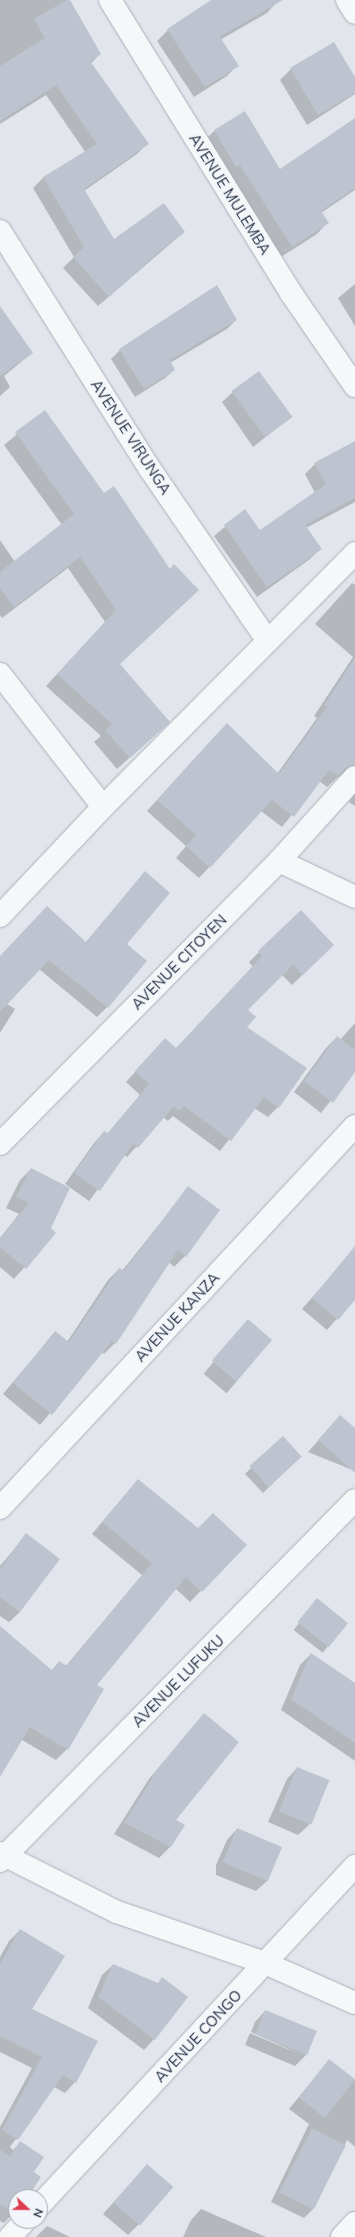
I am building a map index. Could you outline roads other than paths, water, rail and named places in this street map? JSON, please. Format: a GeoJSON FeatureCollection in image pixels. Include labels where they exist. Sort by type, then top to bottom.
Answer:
{"type":"FeatureCollection","features":[{"type":"Feature","properties":{"kind":"street","name":"AVENUE MULEMBA"},"geometry":{"type":"LineString","coordinates":[[110,0],[292,293],[355,386]]}},
{"type":"Feature","properties":{"kind":"street"},"geometry":{"type":"LineString","coordinates":[[347,0],[355,12]]}},
{"type":"Feature","properties":{"kind":"street","name":"AVENUE VIRUNGA"},"geometry":{"type":"LineString","coordinates":[[0,231],[150,469],[267,640]]}},
{"type":"Feature","properties":{"kind":"street"},"geometry":{"type":"LineString","coordinates":[[0,916],[267,640],[355,553]]}},
{"type":"Feature","properties":{"kind":"street"},"geometry":{"type":"LineString","coordinates":[[0,674],[103,808]]}},
{"type":"Feature","properties":{"kind":"street","name":"AVENUE CITOYEN"},"geometry":{"type":"LineString","coordinates":[[0,1144],[279,861],[355,777]]}},
{"type":"Feature","properties":{"kind":"street"},"geometry":{"type":"LineString","coordinates":[[279,861],[355,896]]}},
{"type":"Feature","properties":{"kind":"street","name":"AVENUE KANZA"},"geometry":{"type":"LineString","coordinates":[[0,1508],[355,1126]]}},
{"type":"Feature","properties":{"kind":"street","name":"AVENUE LUFUKU"},"geometry":{"type":"LineString","coordinates":[[2,1856],[355,1500]]}},
{"type":"Feature","properties":{"kind":"street"},"geometry":{"type":"LineString","coordinates":[[2,1856],[117,1912],[265,1963],[355,2002]]}},
{"type":"Feature","properties":{"kind":"street","name":"AVENUE CONGO"},"geometry":{"type":"LineString","coordinates":[[48,2196],[355,1866]]}},
{"type":"Feature","properties":{"kind":"street"},"geometry":{"type":"LineString","coordinates":[[342,2237],[355,2223]]}},
{"type":"Feature","properties":{"kind":"street"},"geometry":{"type":"LineString","coordinates":[[10,2237],[18,2229]]}}]}
